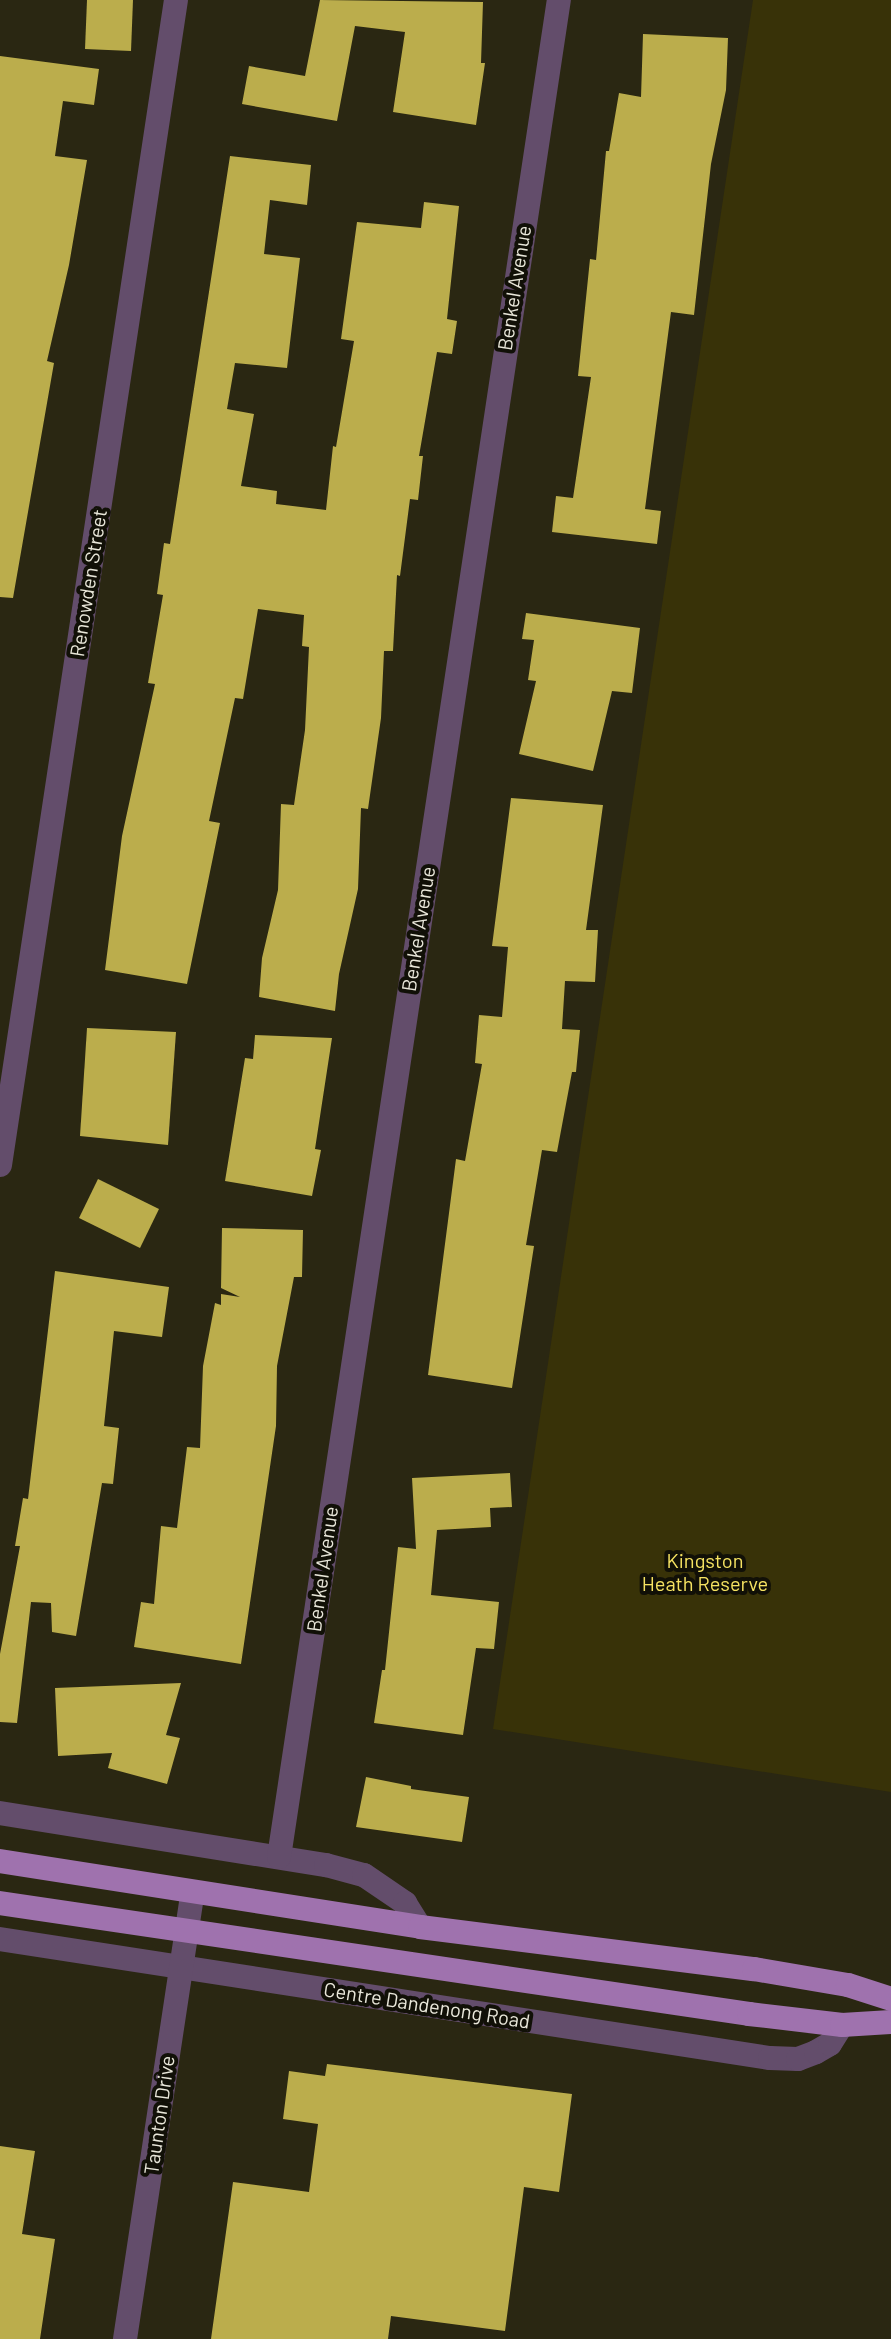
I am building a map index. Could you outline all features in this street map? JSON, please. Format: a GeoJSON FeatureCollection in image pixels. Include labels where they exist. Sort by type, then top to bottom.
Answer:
{"type":"FeatureCollection","features":[{"type":"Feature","properties":{"kind":"main road"},"geometry":{"type":"LineString","coordinates":[[0,1861],[420,1927],[740,1966],[848,1985],[891,1999]]}},
{"type":"Feature","properties":{"kind":"main road","name":"Centre Dandenong Road"},"geometry":{"type":"LineString","coordinates":[[0,1903],[477,1976],[842,2025],[891,2022]]}},
{"type":"Feature","properties":{"kind":"street","name":"Renowden Street"},"geometry":{"type":"LineString","coordinates":[[0,1165],[176,0]]}},
{"type":"Feature","properties":{"kind":"street","name":"Benkel Avenue"},"geometry":{"type":"LineString","coordinates":[[279,1857],[559,0]]}},
{"type":"Feature","properties":{"kind":"street"},"geometry":{"type":"LineString","coordinates":[[0,1813],[279,1857],[364,1875],[405,1903],[420,1927]]}},
{"type":"Feature","properties":{"kind":"street","name":"Taunton Drive"},"geometry":{"type":"LineString","coordinates":[[125,2339],[193,1892]]}},
{"type":"Feature","properties":{"kind":"street","name":"Centre Dandenong Road"},"geometry":{"type":"LineString","coordinates":[[0,1939],[770,2058],[798,2059],[816,2052],[830,2044],[842,2025]]}},
{"type":"Feature","properties":{"kind":"green space","name":"Kingston Heath Reserve"},"geometry":{"type":"Polygon","coordinates":[[[753,0],[891,0],[891,1792],[493,1729],[753,0]]]}},
{"type":"Feature","properties":{"kind":"building"},"geometry":{"type":"Polygon","coordinates":[[[87,0],[133,0],[131,51],[85,49],[87,0]]]}},
{"type":"Feature","properties":{"kind":"building"},"geometry":{"type":"Polygon","coordinates":[[[320,0],[483,2],[481,63],[485,63],[476,125],[393,112],[405,32],[355,26],[337,121],[242,104],[249,66],[305,76],[320,0]]]}},
{"type":"Feature","properties":{"kind":"building"},"geometry":{"type":"Polygon","coordinates":[[[643,34],[728,38],[726,90],[711,164],[694,315],[671,312],[645,509],[661,511],[657,544],[552,532],[556,496],[573,498],[591,377],[578,376],[590,259],[596,260],[606,151],[609,151],[619,93],[641,97],[643,34]]]}},
{"type":"Feature","properties":{"kind":"building"},"geometry":{"type":"Polygon","coordinates":[[[0,56],[99,69],[94,105],[63,101],[55,156],[87,160],[69,265],[47,361],[54,363],[13,598],[0,597],[0,56]]]}},
{"type":"Feature","properties":{"kind":"building"},"geometry":{"type":"Polygon","coordinates":[[[230,156],[311,165],[307,205],[270,200],[264,254],[300,258],[287,368],[235,363],[227,409],[254,414],[241,486],[277,491],[276,504],[326,510],[333,446],[336,447],[354,341],[341,339],[357,222],[421,228],[424,202],[459,206],[447,319],[457,321],[452,354],[437,352],[419,456],[423,456],[418,500],[410,499],[400,576],[397,575],[393,651],[384,651],[381,718],[368,809],[361,808],[358,889],[339,974],[335,1011],[259,997],[262,958],[278,890],[281,804],[294,805],[305,730],[309,647],[302,646],[304,615],[258,609],[243,699],[235,698],[209,821],[220,823],[187,984],[105,970],[122,836],[155,684],[148,683],[163,595],[157,594],[164,543],[170,544],[230,156]]]}},
{"type":"Feature","properties":{"kind":"building"},"geometry":{"type":"Polygon","coordinates":[[[526,613],[640,628],[632,693],[612,691],[593,771],[519,754],[536,681],[528,680],[534,640],[522,639],[526,613]]]}},
{"type":"Feature","properties":{"kind":"building"},"geometry":{"type":"Polygon","coordinates":[[[511,798],[603,805],[586,930],[598,930],[595,982],[565,981],[562,1029],[580,1030],[576,1072],[572,1072],[557,1152],[542,1150],[526,1245],[534,1246],[512,1388],[428,1375],[456,1159],[465,1161],[482,1064],[475,1063],[479,1015],[502,1017],[508,947],[492,946],[511,798]]]}},
{"type":"Feature","properties":{"kind":"building"},"geometry":{"type":"Polygon","coordinates":[[[87,1028],[176,1032],[168,1145],[80,1136],[87,1028]]]}},
{"type":"Feature","properties":{"kind":"building"},"geometry":{"type":"Polygon","coordinates":[[[255,1035],[332,1038],[315,1149],[321,1150],[312,1196],[225,1181],[245,1058],[253,1059],[255,1035]]]}},
{"type":"Feature","properties":{"kind":"building"},"geometry":{"type":"Polygon","coordinates":[[[98,1179],[159,1209],[140,1248],[79,1218],[98,1179]]]}},
{"type":"Feature","properties":{"kind":"building"},"geometry":{"type":"Polygon","coordinates":[[[222,1228],[303,1230],[302,1277],[294,1277],[277,1366],[276,1426],[241,1664],[134,1647],[141,1602],[154,1604],[161,1526],[177,1528],[187,1447],[200,1448],[203,1366],[215,1303],[221,1305],[221,1294],[240,1297],[221,1288],[222,1228]]]}},
{"type":"Feature","properties":{"kind":"building"},"geometry":{"type":"Polygon","coordinates":[[[55,1271],[169,1287],[162,1337],[114,1331],[104,1426],[119,1428],[113,1484],[102,1483],[76,1636],[52,1632],[51,1603],[31,1602],[17,1723],[0,1722],[0,1654],[20,1546],[15,1546],[23,1498],[28,1499],[55,1271]]]}},
{"type":"Feature","properties":{"kind":"building"},"geometry":{"type":"Polygon","coordinates":[[[510,1473],[512,1507],[490,1508],[491,1527],[437,1530],[431,1595],[499,1602],[494,1649],[476,1648],[463,1735],[374,1723],[382,1670],[385,1670],[398,1547],[416,1549],[412,1478],[510,1473]]]}},
{"type":"Feature","properties":{"kind":"building"},"geometry":{"type":"Polygon","coordinates":[[[181,1683],[166,1735],[180,1738],[167,1784],[108,1768],[112,1753],[58,1756],[55,1688],[181,1683]]]}},
{"type":"Feature","properties":{"kind":"building"},"geometry":{"type":"Polygon","coordinates":[[[366,1777],[411,1786],[411,1789],[469,1797],[462,1842],[356,1827],[366,1777]]]}},
{"type":"Feature","properties":{"kind":"building"},"geometry":{"type":"Polygon","coordinates":[[[327,2064],[572,2094],[559,2192],[524,2187],[505,2331],[391,2316],[388,2339],[211,2339],[233,2182],[309,2192],[318,2124],[283,2119],[289,2071],[325,2076],[327,2064]]]}},
{"type":"Feature","properties":{"kind":"building"},"geometry":{"type":"Polygon","coordinates":[[[0,2146],[35,2151],[22,2234],[55,2239],[40,2339],[0,2339],[0,2146]]]}}]}
